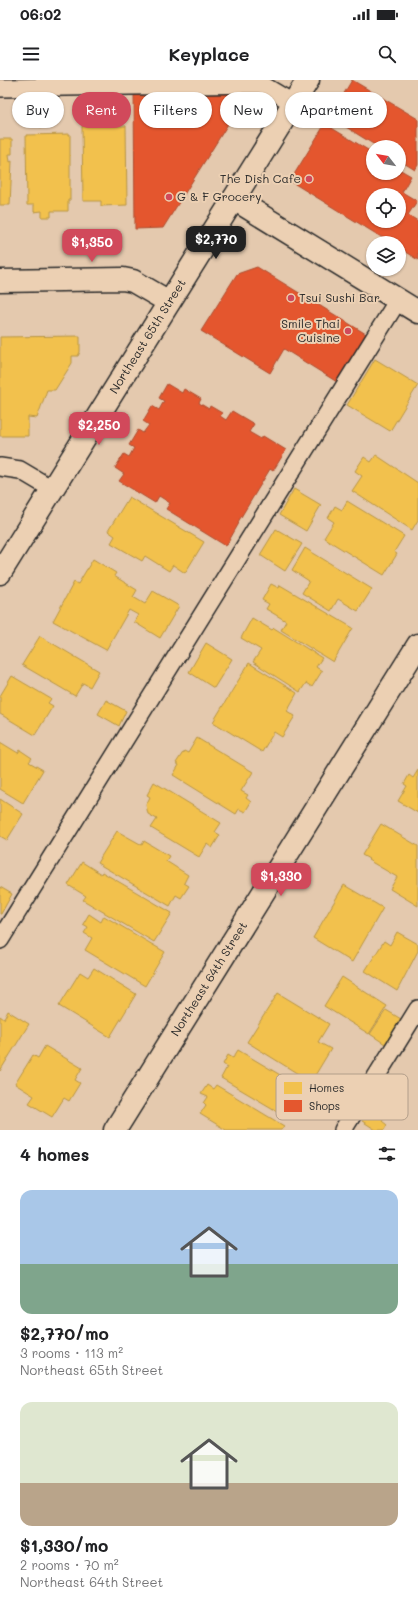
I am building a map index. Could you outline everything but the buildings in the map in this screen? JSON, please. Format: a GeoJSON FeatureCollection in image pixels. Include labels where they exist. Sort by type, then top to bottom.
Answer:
{"type":"FeatureCollection","features":[{"type":"Feature","properties":{"kind":"street","name":"Northeast 65th Street"},"geometry":{"type":"LineString","coordinates":[[300,92],[308,80]]}},
{"type":"Feature","properties":{"kind":"street","name":"Northeast 65th Street"},"geometry":{"type":"LineString","coordinates":[[0,573],[285,116]]}},
{"type":"Feature","properties":{"kind":"street"},"geometry":{"type":"LineString","coordinates":[[234,199],[418,312]]}},
{"type":"Feature","properties":{"kind":"street"},"geometry":{"type":"LineString","coordinates":[[0,281],[123,279],[133,281],[169,302]]}},
{"type":"Feature","properties":{"kind":"street","name":"Northeast 64th Street"},"geometry":{"type":"LineString","coordinates":[[115,1130],[418,645]]}},
{"type":"Feature","properties":{"kind":"lane"},"geometry":{"type":"LineString","coordinates":[[0,88],[261,84],[285,98]]}},
{"type":"Feature","properties":{"kind":"lane"},"geometry":{"type":"LineString","coordinates":[[0,940],[398,300]]}},
{"type":"Feature","properties":{"kind":"lane"},"geometry":{"type":"LineString","coordinates":[[0,467],[20,470],[52,489]]}},
{"type":"Feature","properties":{"kind":"lane"},"geometry":{"type":"LineString","coordinates":[[378,1074],[418,1009]]}},
{"type":"Feature","properties":{"kind":"lane"},"geometry":{"type":"LineString","coordinates":[[343,1130],[349,1120]]}},
{"type":"Feature","properties":{"kind":"place","name":"The Dish Cafe"},"geometry":{"type":"Point","coordinates":[309,179]}},
{"type":"Feature","properties":{"kind":"place","name":"G & F Grocery"},"geometry":{"type":"Point","coordinates":[169,197]}},
{"type":"Feature","properties":{"kind":"place","name":"Tsui Sushi Bar"},"geometry":{"type":"Point","coordinates":[291,298]}},
{"type":"Feature","properties":{"kind":"place","name":"Smile Thai Cuisine"},"geometry":{"type":"Point","coordinates":[348,331]}}]}
